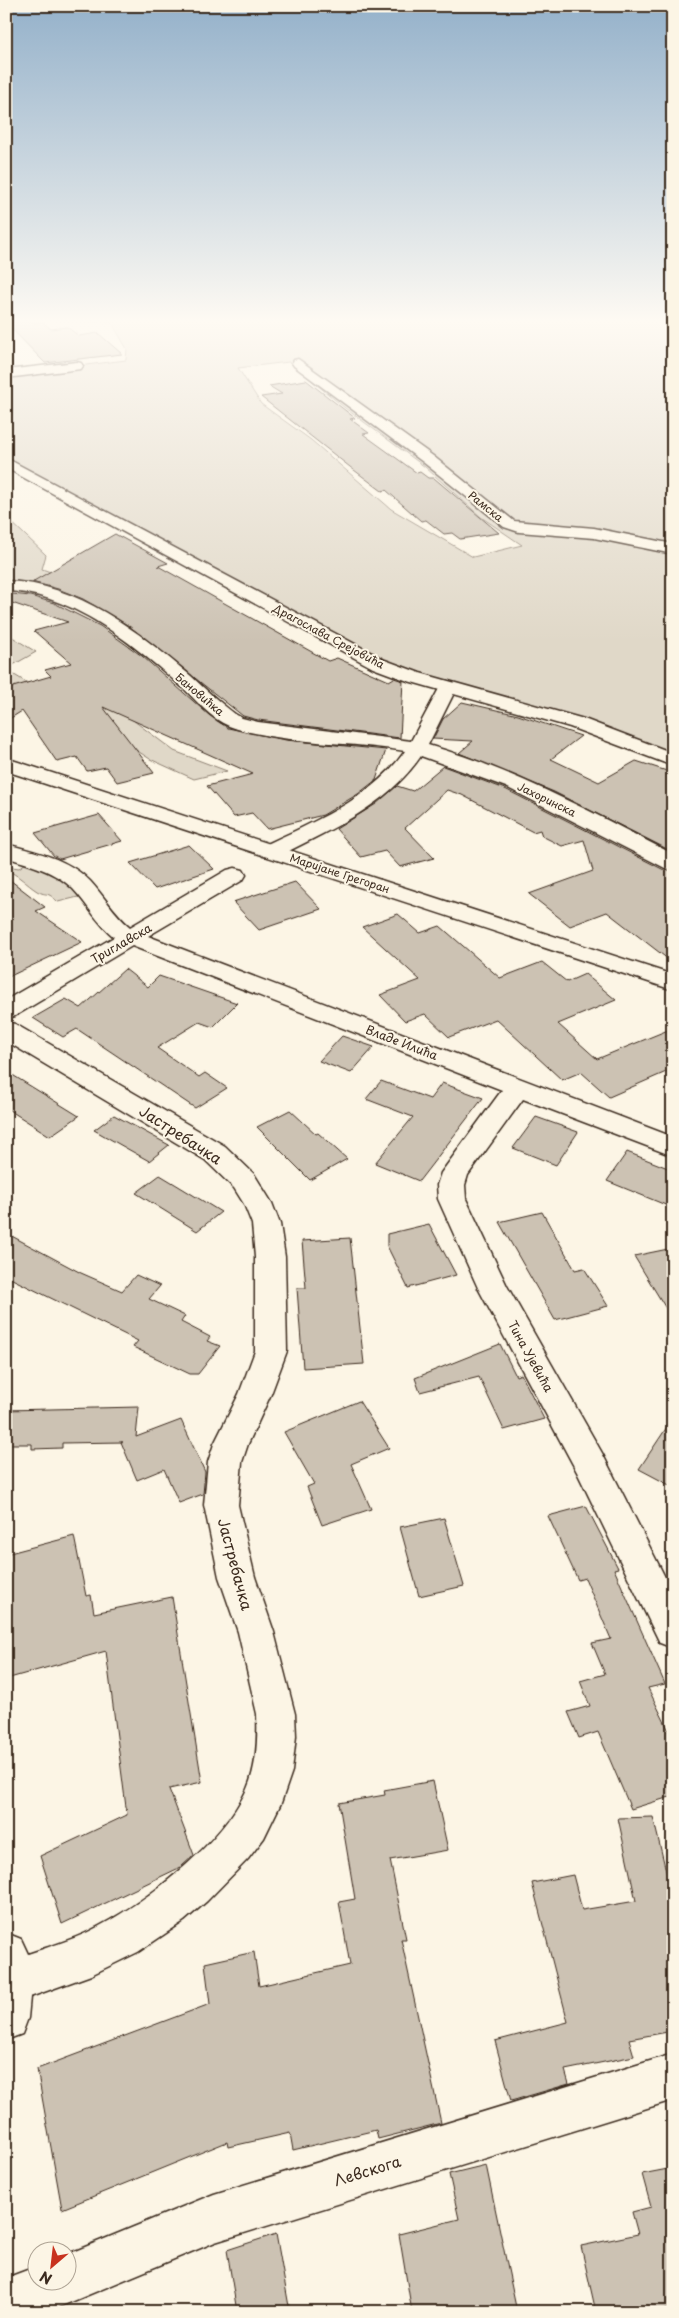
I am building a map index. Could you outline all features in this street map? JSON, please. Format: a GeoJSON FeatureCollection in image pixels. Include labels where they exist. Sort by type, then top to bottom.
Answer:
{"type":"FeatureCollection","features":[{"type":"Feature","properties":{"kind":"street","name":"Рамска"},"geometry":{"type":"LineString","coordinates":[[384,426],[428,459],[507,523],[519,527],[617,536],[673,548]]}},
{"type":"Feature","properties":{"kind":"street","name":"Драгослава Срејовића"},"geometry":{"type":"LineString","coordinates":[[6,462],[366,658],[402,673],[570,721],[673,760]]}},
{"type":"Feature","properties":{"kind":"street","name":"Бановићка"},"geometry":{"type":"LineString","coordinates":[[6,586],[33,587],[62,596],[81,606],[135,642],[236,722],[263,728],[379,741],[415,748]]}},
{"type":"Feature","properties":{"kind":"street"},"geometry":{"type":"LineString","coordinates":[[271,851],[364,801],[399,772],[415,748],[448,687]]}},
{"type":"Feature","properties":{"kind":"street","name":"Јахоринска"},"geometry":{"type":"LineString","coordinates":[[415,748],[498,775],[673,864]]}},
{"type":"Feature","properties":{"kind":"street","name":"Маријане Грегоран"},"geometry":{"type":"LineString","coordinates":[[6,764],[673,983]]}},
{"type":"Feature","properties":{"kind":"street","name":"Владе Илића"},"geometry":{"type":"LineString","coordinates":[[6,850],[57,869],[72,877],[116,929],[132,938],[673,1147]]}},
{"type":"Feature","properties":{"kind":"street","name":"Триглавска"},"geometry":{"type":"LineString","coordinates":[[16,1005],[235,876]]}},
{"type":"Feature","properties":{"kind":"street"},"geometry":{"type":"LineString","coordinates":[[6,983],[16,1005]]}},
{"type":"Feature","properties":{"kind":"street","name":"Јастребачка"},"geometry":{"type":"LineString","coordinates":[[6,1030],[215,1153],[244,1181],[258,1203],[266,1224],[270,1257],[271,1351],[255,1394],[231,1444],[226,1462],[221,1505],[237,1577],[256,1632],[276,1714],[277,1727],[274,1758],[261,1804],[237,1840],[210,1871],[167,1907],[104,1948],[7,1985]]}},
{"type":"Feature","properties":{"kind":"street","name":"Тина Ујевића"},"geometry":{"type":"LineString","coordinates":[[518,1087],[455,1173],[451,1185],[452,1199],[493,1288],[590,1463],[673,1631]]}},
{"type":"Feature","properties":{"kind":"street","name":"Левскога"},"geometry":{"type":"LineString","coordinates":[[78,2275],[214,2218],[673,2077]]}},
{"type":"Feature","properties":{"kind":"street","name":"Левскога"},"geometry":{"type":"LineString","coordinates":[[6,2304],[41,2290]]}},
{"type":"Feature","properties":{"kind":"shaded area"},"geometry":{"type":"Polygon","coordinates":[[[6,426],[292,426],[311,440],[391,509],[473,557],[522,545],[481,517],[425,467],[370,426],[673,426],[673,756],[585,721],[412,670],[381,658],[6,459],[6,426]]]}},
{"type":"Feature","properties":{"kind":"shaded area"},"geometry":{"type":"Polygon","coordinates":[[[6,517],[46,555],[42,569],[85,584],[6,582],[6,517]]]}},
{"type":"Feature","properties":{"kind":"shaded area"},"geometry":{"type":"Polygon","coordinates":[[[6,633],[36,652],[6,669],[6,633]]]}},
{"type":"Feature","properties":{"kind":"shaded area"},"geometry":{"type":"Polygon","coordinates":[[[6,670],[46,694],[93,690],[174,751],[227,771],[194,779],[150,759],[91,721],[42,700],[6,689],[6,670]]]}},
{"type":"Feature","properties":{"kind":"shaded area"},"geometry":{"type":"Polygon","coordinates":[[[26,863],[64,879],[82,896],[58,902],[49,895],[37,891],[6,870],[6,866],[19,868],[26,863]]]}},
{"type":"Feature","properties":{"kind":"building"},"geometry":{"type":"Polygon","coordinates":[[[298,426],[360,426],[369,433],[363,434],[417,473],[420,472],[428,478],[434,478],[499,533],[460,539],[452,533],[444,534],[426,520],[421,521],[386,490],[382,491],[298,426]]]}},
{"type":"Feature","properties":{"kind":"building"},"geometry":{"type":"Polygon","coordinates":[[[115,534],[168,563],[158,566],[328,661],[337,658],[389,681],[394,678],[403,681],[400,738],[258,720],[243,716],[129,626],[83,599],[58,589],[32,582],[115,534]]]}},
{"type":"Feature","properties":{"kind":"building"},"geometry":{"type":"Polygon","coordinates":[[[12,594],[30,596],[54,603],[100,626],[142,656],[209,715],[228,728],[286,740],[386,750],[376,780],[358,794],[323,815],[267,829],[252,813],[234,817],[207,786],[253,774],[103,707],[154,773],[117,782],[106,767],[87,771],[77,757],[57,762],[22,711],[6,721],[6,689],[51,676],[45,670],[71,663],[34,631],[68,622],[6,601],[6,597],[12,594]]]}},
{"type":"Feature","properties":{"kind":"building"},"geometry":{"type":"Polygon","coordinates":[[[462,702],[518,715],[581,736],[551,759],[599,782],[636,761],[673,773],[673,852],[554,792],[459,753],[473,741],[433,739],[443,719],[462,702]]]}},
{"type":"Feature","properties":{"kind":"building"},"geometry":{"type":"Polygon","coordinates":[[[443,766],[505,789],[664,870],[673,871],[673,963],[607,912],[570,926],[529,894],[593,871],[584,840],[562,846],[542,836],[540,830],[533,832],[462,795],[447,790],[405,828],[434,858],[400,867],[385,851],[361,857],[336,829],[376,804],[397,786],[413,791],[443,766]]]}},
{"type":"Feature","properties":{"kind":"building"},"geometry":{"type":"Polygon","coordinates":[[[99,815],[122,841],[60,859],[54,856],[35,833],[99,815]]]}},
{"type":"Feature","properties":{"kind":"building"},"geometry":{"type":"Polygon","coordinates":[[[189,845],[214,869],[155,889],[130,863],[189,845]]]}},
{"type":"Feature","properties":{"kind":"building"},"geometry":{"type":"Polygon","coordinates":[[[6,877],[45,907],[36,911],[82,942],[6,978],[6,877]]]}},
{"type":"Feature","properties":{"kind":"building"},"geometry":{"type":"Polygon","coordinates":[[[295,882],[321,909],[259,930],[233,902],[295,882]]]}},
{"type":"Feature","properties":{"kind":"building"},"geometry":{"type":"Polygon","coordinates":[[[398,914],[420,933],[440,926],[500,978],[542,962],[567,982],[585,974],[616,1000],[558,1024],[597,1059],[673,1028],[673,1069],[609,1097],[581,1072],[562,1080],[496,1019],[449,1037],[425,1014],[405,1021],[380,995],[420,980],[362,927],[398,914]]]}},
{"type":"Feature","properties":{"kind":"building"},"geometry":{"type":"Polygon","coordinates":[[[125,969],[148,987],[159,976],[237,1003],[213,1027],[199,1022],[157,1048],[199,1077],[205,1073],[227,1088],[195,1108],[77,1029],[63,1037],[33,1018],[66,999],[81,1008],[125,969]]]}},
{"type":"Feature","properties":{"kind":"building"},"geometry":{"type":"Polygon","coordinates":[[[342,1036],[374,1047],[351,1073],[319,1061],[342,1036]]]}},
{"type":"Feature","properties":{"kind":"building"},"geometry":{"type":"Polygon","coordinates":[[[6,1071],[79,1116],[50,1136],[6,1108],[6,1071]]]}},
{"type":"Feature","properties":{"kind":"building"},"geometry":{"type":"Polygon","coordinates":[[[381,1081],[430,1099],[442,1083],[483,1098],[419,1181],[375,1163],[413,1117],[366,1099],[381,1081]]]}},
{"type":"Feature","properties":{"kind":"building"},"geometry":{"type":"Polygon","coordinates":[[[290,1110],[347,1159],[310,1180],[257,1127],[290,1110]]]}},
{"type":"Feature","properties":{"kind":"building"},"geometry":{"type":"Polygon","coordinates":[[[114,1115],[169,1145],[149,1161],[94,1130],[114,1115]]]}},
{"type":"Feature","properties":{"kind":"building"},"geometry":{"type":"Polygon","coordinates":[[[536,1117],[578,1132],[556,1165],[513,1148],[536,1117]]]}},
{"type":"Feature","properties":{"kind":"building"},"geometry":{"type":"Polygon","coordinates":[[[627,1152],[673,1170],[673,1208],[607,1181],[627,1152]]]}},
{"type":"Feature","properties":{"kind":"building"},"geometry":{"type":"Polygon","coordinates":[[[160,1175],[221,1212],[197,1231],[136,1193],[160,1175]]]}},
{"type":"Feature","properties":{"kind":"building"},"geometry":{"type":"Polygon","coordinates":[[[542,1212],[575,1270],[584,1268],[608,1306],[555,1320],[499,1222],[542,1212]]]}},
{"type":"Feature","properties":{"kind":"building"},"geometry":{"type":"Polygon","coordinates":[[[429,1224],[456,1275],[408,1288],[387,1246],[387,1234],[429,1224]]]}},
{"type":"Feature","properties":{"kind":"building"},"geometry":{"type":"Polygon","coordinates":[[[6,1233],[81,1273],[122,1291],[136,1275],[160,1286],[149,1299],[185,1316],[181,1322],[210,1337],[207,1341],[220,1346],[198,1374],[190,1374],[133,1347],[138,1341],[6,1276],[6,1233]]]}},
{"type":"Feature","properties":{"kind":"building"},"geometry":{"type":"Polygon","coordinates":[[[350,1238],[364,1364],[303,1368],[297,1288],[306,1288],[302,1241],[350,1238]]]}},
{"type":"Feature","properties":{"kind":"building"},"geometry":{"type":"Polygon","coordinates":[[[673,1248],[673,1320],[634,1256],[673,1248]]]}},
{"type":"Feature","properties":{"kind":"building"},"geometry":{"type":"Polygon","coordinates":[[[500,1344],[516,1376],[521,1374],[544,1419],[504,1430],[479,1377],[420,1392],[415,1378],[500,1344]]]}},
{"type":"Feature","properties":{"kind":"building"},"geometry":{"type":"Polygon","coordinates":[[[359,1401],[389,1448],[351,1464],[371,1509],[322,1525],[307,1487],[314,1484],[284,1432],[359,1401]]]}},
{"type":"Feature","properties":{"kind":"building"},"geometry":{"type":"Polygon","coordinates":[[[139,1407],[136,1437],[181,1420],[205,1472],[203,1494],[179,1503],[164,1469],[137,1480],[121,1442],[62,1443],[62,1448],[32,1449],[32,1444],[6,1444],[6,1410],[139,1407]]]}},
{"type":"Feature","properties":{"kind":"building"},"geometry":{"type":"Polygon","coordinates":[[[673,1418],[673,1487],[639,1469],[673,1418]]]}},
{"type":"Feature","properties":{"kind":"building"},"geometry":{"type":"Polygon","coordinates":[[[586,1506],[618,1568],[614,1569],[665,1684],[648,1688],[673,1739],[673,1796],[631,1809],[598,1732],[579,1738],[568,1712],[590,1706],[580,1681],[605,1674],[592,1643],[611,1639],[585,1578],[578,1580],[548,1516],[586,1506]]]}},
{"type":"Feature","properties":{"kind":"building"},"geometry":{"type":"Polygon","coordinates":[[[444,1518],[464,1586],[419,1596],[400,1527],[444,1518]]]}},
{"type":"Feature","properties":{"kind":"building"},"geometry":{"type":"Polygon","coordinates":[[[74,1536],[86,1596],[91,1595],[94,1613],[172,1597],[202,1782],[169,1789],[194,1855],[181,1867],[62,1924],[40,1856],[127,1815],[106,1651],[6,1679],[6,1554],[74,1536]]]}},
{"type":"Feature","properties":{"kind":"building"},"geometry":{"type":"Polygon","coordinates":[[[433,1781],[448,1850],[390,1860],[406,1939],[401,1939],[441,2123],[378,2139],[376,2130],[293,2150],[290,2133],[228,2147],[227,2142],[62,2209],[37,2069],[210,2004],[205,1963],[254,1952],[259,1986],[350,1965],[339,1902],[355,1899],[339,1803],[385,1795],[384,1790],[433,1781]]]}},
{"type":"Feature","properties":{"kind":"building"},"geometry":{"type":"Polygon","coordinates":[[[653,1817],[673,1900],[673,2031],[629,2039],[634,2056],[565,2070],[569,2084],[511,2101],[495,2041],[568,2022],[532,1883],[573,1875],[582,1910],[636,1901],[618,1818],[653,1817]]]}},
{"type":"Feature","properties":{"kind":"building"},"geometry":{"type":"Polygon","coordinates":[[[486,2165],[517,2312],[412,2312],[399,2234],[459,2219],[449,2174],[486,2165]]]}},
{"type":"Feature","properties":{"kind":"building"},"geometry":{"type":"Polygon","coordinates":[[[673,2168],[673,2308],[654,2312],[596,2312],[581,2246],[638,2234],[632,2212],[651,2207],[642,2174],[673,2168]]]}},
{"type":"Feature","properties":{"kind":"building"},"geometry":{"type":"Polygon","coordinates":[[[276,2234],[290,2312],[237,2312],[227,2250],[276,2234]]]}}]}
